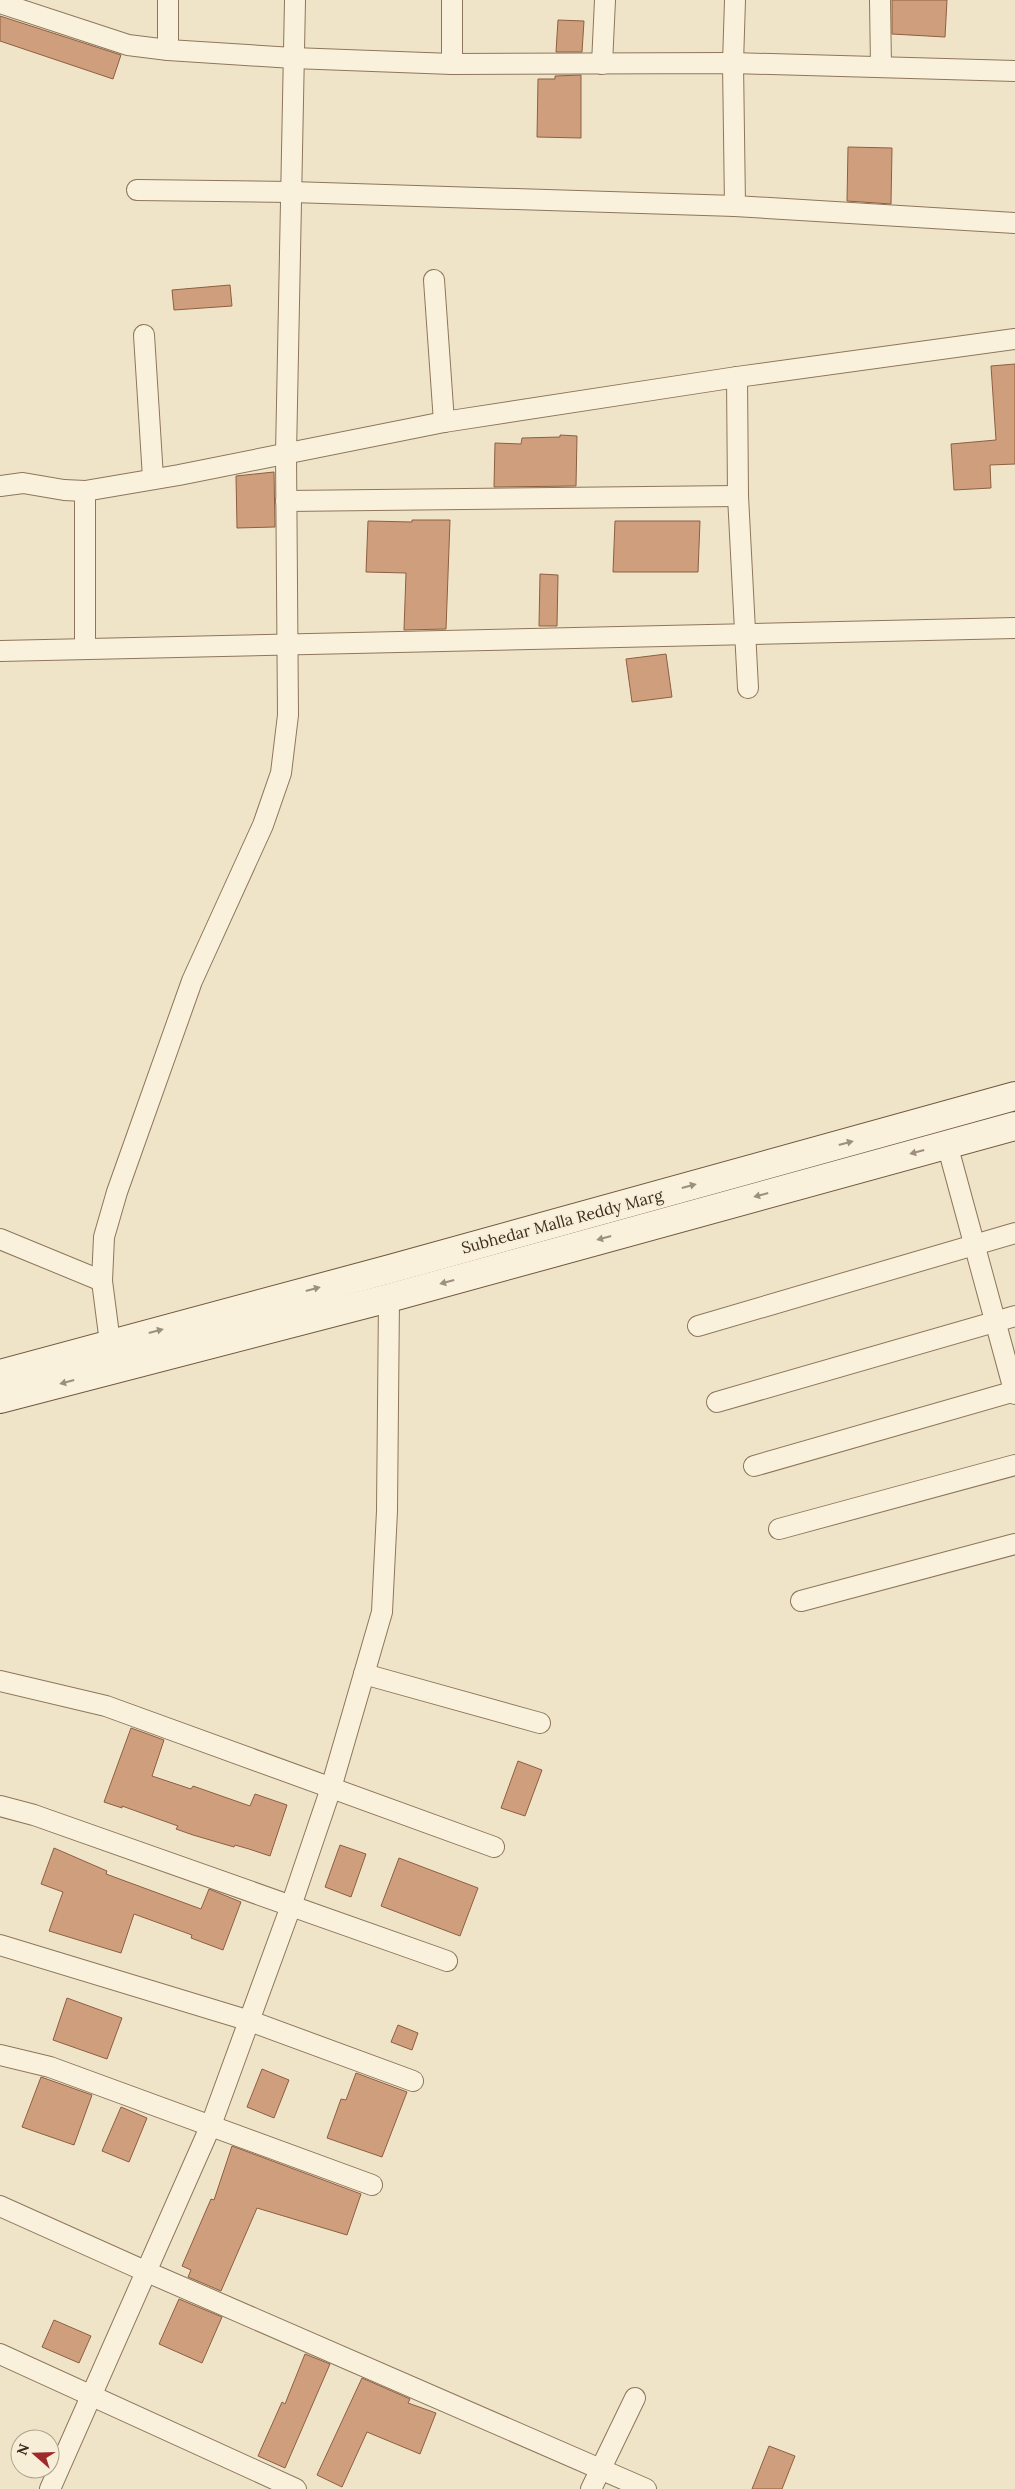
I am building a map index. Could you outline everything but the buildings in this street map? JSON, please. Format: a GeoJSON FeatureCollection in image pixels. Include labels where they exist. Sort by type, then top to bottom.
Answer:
{"type":"FeatureCollection","features":[{"type":"Feature","properties":{"kind":"main road","name":"Subhedar Malla Reddy Marg"},"geometry":{"type":"LineString","coordinates":[[0,1374],[109,1343],[409,1264],[1015,1096]]}},
{"type":"Feature","properties":{"kind":"main road","name":"Subhedar Malla Reddy Marg"},"geometry":{"type":"LineString","coordinates":[[0,1399],[389,1298],[1015,1126]]}},
{"type":"Feature","properties":{"kind":"street"},"geometry":{"type":"LineString","coordinates":[[168,0],[168,50]]}},
{"type":"Feature","properties":{"kind":"street"},"geometry":{"type":"LineString","coordinates":[[114,1369],[102,1281],[104,1237],[120,1183],[192,981],[263,824],[281,773],[288,715],[286,454],[295,0]]}},
{"type":"Feature","properties":{"kind":"street"},"geometry":{"type":"LineString","coordinates":[[452,0],[452,64]]}},
{"type":"Feature","properties":{"kind":"street"},"geometry":{"type":"LineString","coordinates":[[602,64],[605,0]]}},
{"type":"Feature","properties":{"kind":"street"},"geometry":{"type":"LineString","coordinates":[[735,0],[733,63],[735,206]]}},
{"type":"Feature","properties":{"kind":"street"},"geometry":{"type":"LineString","coordinates":[[880,0],[881,67]]}},
{"type":"Feature","properties":{"kind":"street"},"geometry":{"type":"LineString","coordinates":[[0,3],[128,45],[168,50],[294,58],[452,64],[733,63],[1015,71]]}},
{"type":"Feature","properties":{"kind":"street"},"geometry":{"type":"LineString","coordinates":[[137,190],[292,192],[735,206],[1015,223]]}},
{"type":"Feature","properties":{"kind":"street"},"geometry":{"type":"LineString","coordinates":[[434,280],[444,422]]}},
{"type":"Feature","properties":{"kind":"street"},"geometry":{"type":"LineString","coordinates":[[144,335],[153,478]]}},
{"type":"Feature","properties":{"kind":"street"},"geometry":{"type":"LineString","coordinates":[[0,486],[23,483],[64,490],[85,491],[286,454],[444,422],[737,377],[1015,339]]}},
{"type":"Feature","properties":{"kind":"street"},"geometry":{"type":"LineString","coordinates":[[737,377],[738,496],[748,688]]}},
{"type":"Feature","properties":{"kind":"street"},"geometry":{"type":"LineString","coordinates":[[85,491],[86,649]]}},
{"type":"Feature","properties":{"kind":"street"},"geometry":{"type":"LineString","coordinates":[[286,501],[738,496]]}},
{"type":"Feature","properties":{"kind":"street"},"geometry":{"type":"LineString","coordinates":[[0,651],[1015,628]]}},
{"type":"Feature","properties":{"kind":"street"},"geometry":{"type":"LineString","coordinates":[[754,1466],[1015,1392],[947,1144]]}},
{"type":"Feature","properties":{"kind":"street"},"geometry":{"type":"LineString","coordinates":[[698,1326],[974,1247],[1015,1233]]}},
{"type":"Feature","properties":{"kind":"street"},"geometry":{"type":"LineString","coordinates":[[0,1239],[102,1281]]}},
{"type":"Feature","properties":{"kind":"street"},"geometry":{"type":"LineString","coordinates":[[50,2489],[211,2125],[291,1906],[331,1788],[382,1612],[387,1511],[389,1298]]}},
{"type":"Feature","properties":{"kind":"street"},"geometry":{"type":"LineString","coordinates":[[717,1402],[1015,1316]]}},
{"type":"Feature","properties":{"kind":"street"},"geometry":{"type":"LineString","coordinates":[[778,1530],[1015,1465]]}},
{"type":"Feature","properties":{"kind":"street"},"geometry":{"type":"LineString","coordinates":[[801,1601],[1015,1544]]}},
{"type":"Feature","properties":{"kind":"street"},"geometry":{"type":"LineString","coordinates":[[364,1674],[540,1723]]}},
{"type":"Feature","properties":{"kind":"street"},"geometry":{"type":"LineString","coordinates":[[0,1681],[106,1706],[494,1847]]}},
{"type":"Feature","properties":{"kind":"street"},"geometry":{"type":"LineString","coordinates":[[0,1806],[34,1815],[447,1961]]}},
{"type":"Feature","properties":{"kind":"street"},"geometry":{"type":"LineString","coordinates":[[0,1945],[250,2021],[413,2081]]}},
{"type":"Feature","properties":{"kind":"street"},"geometry":{"type":"LineString","coordinates":[[0,2055],[50,2067],[372,2185]]}},
{"type":"Feature","properties":{"kind":"street"},"geometry":{"type":"LineString","coordinates":[[0,2206],[646,2489]]}},
{"type":"Feature","properties":{"kind":"street"},"geometry":{"type":"LineString","coordinates":[[0,2354],[296,2489]]}},
{"type":"Feature","properties":{"kind":"street"},"geometry":{"type":"LineString","coordinates":[[591,2489],[635,2398]]}}]}
